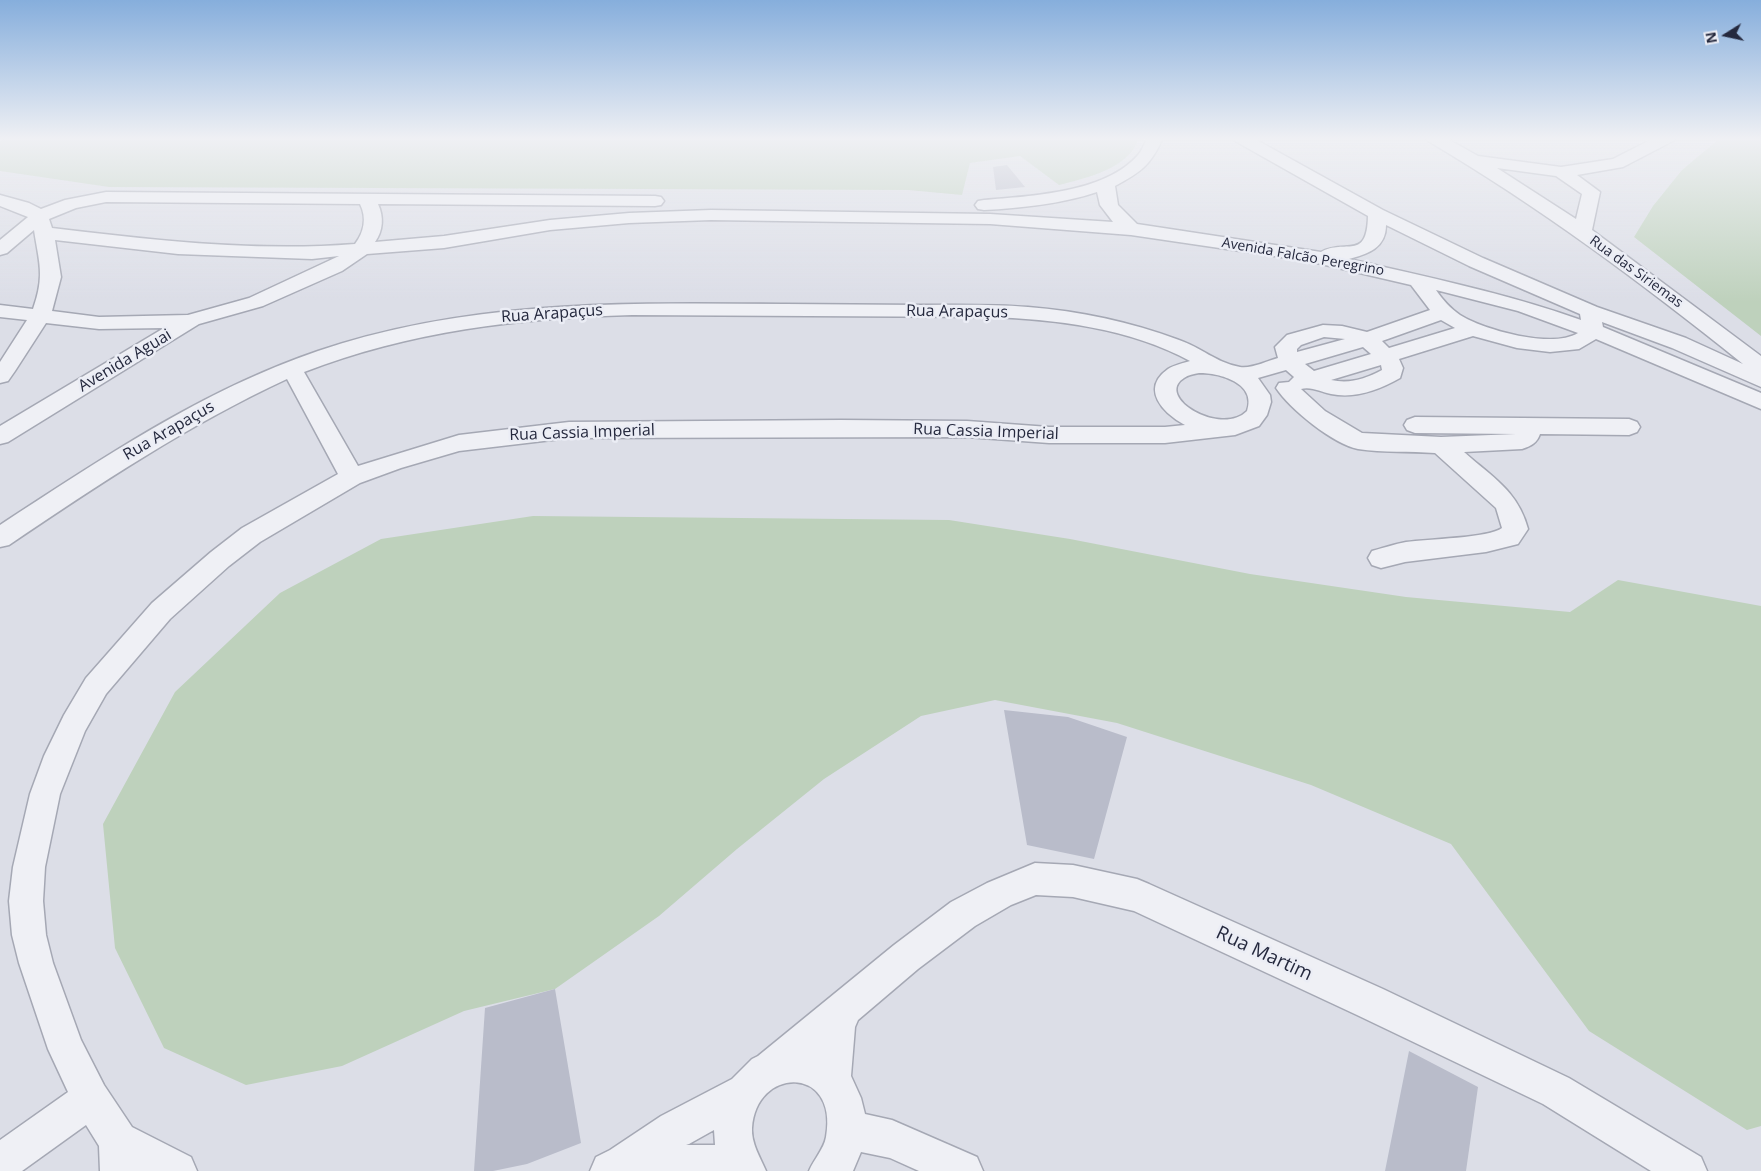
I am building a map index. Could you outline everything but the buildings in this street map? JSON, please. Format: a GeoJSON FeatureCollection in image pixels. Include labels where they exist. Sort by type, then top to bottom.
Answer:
{"type":"FeatureCollection","features":[{"type":"Feature","properties":{"kind":"street"},"geometry":{"type":"LineString","coordinates":[[0,249],[42,225],[71,204],[106,197],[983,205],[1059,198],[1077,193]]}},
{"type":"Feature","properties":{"kind":"street"},"geometry":{"type":"LineString","coordinates":[[1105,193],[1108,204],[1131,229]]}},
{"type":"Feature","properties":{"kind":"street","name":"Avenida Falcão Peregrino"},"geometry":{"type":"LineString","coordinates":[[1339,193],[1377,214],[1476,262],[1667,360],[1761,402]]}},
{"type":"Feature","properties":{"kind":"street","name":"Rua das Siriemas"},"geometry":{"type":"LineString","coordinates":[[1523,193],[1582,232],[1706,323],[1761,367]]}},
{"type":"Feature","properties":{"kind":"street"},"geometry":{"type":"LineString","coordinates":[[1582,232],[1591,193]]}},
{"type":"Feature","properties":{"kind":"street"},"geometry":{"type":"LineString","coordinates":[[360,250],[372,233],[374,224],[373,212],[367,199]]}},
{"type":"Feature","properties":{"kind":"street"},"geometry":{"type":"LineString","coordinates":[[0,200],[24,207],[42,225],[50,266],[50,285],[31,333],[0,376]]}},
{"type":"Feature","properties":{"kind":"street"},"geometry":{"type":"LineString","coordinates":[[1308,255],[1353,253],[1367,247],[1376,235],[1377,214]]}},
{"type":"Feature","properties":{"kind":"street","name":"Avenida Falcão Peregrino"},"geometry":{"type":"LineString","coordinates":[[444,242],[550,225],[613,219],[711,215],[990,219],[1131,229],[1308,255],[1417,279],[1525,308],[1591,321],[1678,343],[1761,380]]}},
{"type":"Feature","properties":{"kind":"street"},"geometry":{"type":"LineString","coordinates":[[42,225],[178,248],[312,253],[444,242]]}},
{"type":"Feature","properties":{"kind":"street","name":"Avenida Aguai"},"geometry":{"type":"LineString","coordinates":[[0,436],[192,320],[256,302],[444,242]]}},
{"type":"Feature","properties":{"kind":"street","name":"Avenida Aguai"},"geometry":{"type":"LineString","coordinates":[[256,302],[335,267],[360,250]]}},
{"type":"Feature","properties":{"kind":"street"},"geometry":{"type":"LineString","coordinates":[[1417,279],[1444,312],[1472,330],[1515,341],[1563,346],[1583,339],[1591,321]]}},
{"type":"Feature","properties":{"kind":"street"},"geometry":{"type":"LineString","coordinates":[[50,285],[56,294],[68,305],[99,323]]}},
{"type":"Feature","properties":{"kind":"street"},"geometry":{"type":"LineString","coordinates":[[0,311],[99,323],[192,320]]}},
{"type":"Feature","properties":{"kind":"street","name":"Rua Arapaçus"},"geometry":{"type":"LineString","coordinates":[[0,538],[81,484],[177,425],[230,396],[292,369],[358,346],[447,325],[506,317],[592,311],[963,311],[1012,313],[1046,315],[1079,320],[1155,338],[1199,356],[1210,366]]}},
{"type":"Feature","properties":{"kind":"street"},"geometry":{"type":"LineString","coordinates":[[1240,376],[1368,340],[1444,312]]}},
{"type":"Feature","properties":{"kind":"street"},"geometry":{"type":"LineString","coordinates":[[1678,343],[1706,323]]}},
{"type":"Feature","properties":{"kind":"street"},"geometry":{"type":"LineString","coordinates":[[1260,398],[1307,378],[1472,330]]}},
{"type":"Feature","properties":{"kind":"street"},"geometry":{"type":"LineString","coordinates":[[1323,331],[1338,331],[1351,333],[1368,340],[1385,356],[1393,369],[1392,373],[1380,381],[1368,385],[1331,389],[1307,378],[1286,355],[1286,346],[1294,340],[1308,335],[1323,331]]}},
{"type":"Feature","properties":{"kind":"street"},"geometry":{"type":"LineString","coordinates":[[1155,338],[1168,352],[1177,372]]}},
{"type":"Feature","properties":{"kind":"street"},"geometry":{"type":"LineString","coordinates":[[1311,355],[1328,372]]}},
{"type":"Feature","properties":{"kind":"street"},"geometry":{"type":"LineString","coordinates":[[1198,366],[1210,366],[1226,370],[1250,382],[1260,398],[1261,407],[1257,415],[1249,422],[1224,428],[1208,426],[1180,414],[1171,406],[1166,396],[1165,387],[1169,379],[1177,372],[1198,366]]}},
{"type":"Feature","properties":{"kind":"street"},"geometry":{"type":"LineString","coordinates":[[292,369],[352,478]]}},
{"type":"Feature","properties":{"kind":"street"},"geometry":{"type":"LineString","coordinates":[[1287,388],[1317,416],[1359,441],[1441,445],[1522,441],[1528,436],[1529,426]]}},
{"type":"Feature","properties":{"kind":"street","name":"Rua Cassia Imperial"},"geometry":{"type":"LineString","coordinates":[[1135,435],[1180,414]]}},
{"type":"Feature","properties":{"kind":"street"},"geometry":{"type":"LineString","coordinates":[[1415,424],[1629,427]]}},
{"type":"Feature","properties":{"kind":"street","name":"Rua Cassia Imperial"},"geometry":{"type":"LineString","coordinates":[[177,1171],[119,1156],[92,1098],[66,1049],[36,963],[29,934],[26,901],[28,867],[45,794],[59,756],[74,724],[96,686],[161,611],[220,558],[252,535],[318,495],[352,478],[393,462],[458,443],[516,434],[569,430],[967,429],[1049,435],[1135,435],[1185,434],[1224,428]]}},
{"type":"Feature","properties":{"kind":"street"},"geometry":{"type":"LineString","coordinates":[[1381,558],[1406,552],[1486,543],[1509,537],[1514,529],[1511,512],[1496,493],[1441,445]]}},
{"type":"Feature","properties":{"kind":"street"},"geometry":{"type":"LineString","coordinates":[[1496,493],[1524,495]]}},
{"type":"Feature","properties":{"kind":"street","name":"Rua Martim"},"geometry":{"type":"LineString","coordinates":[[744,1093],[757,1077],[772,1068],[844,1008],[963,914],[999,894],[1035,879],[1073,881],[1137,895],[1370,1002],[1556,1091],[1687,1171]]}},
{"type":"Feature","properties":{"kind":"street"},"geometry":{"type":"LineString","coordinates":[[832,1081],[837,1027],[844,1008]]}},
{"type":"Feature","properties":{"kind":"street"},"geometry":{"type":"LineString","coordinates":[[772,1068],[788,1063],[804,1064],[820,1070],[832,1081],[841,1095],[846,1112],[847,1130],[843,1149],[829,1171]]}},
{"type":"Feature","properties":{"kind":"street"},"geometry":{"type":"LineString","coordinates":[[617,1168],[675,1130],[744,1093]]}},
{"type":"Feature","properties":{"kind":"street"},"geometry":{"type":"LineString","coordinates":[[617,1168],[744,1168],[734,1147],[733,1128],[736,1108],[744,1093]]}},
{"type":"Feature","properties":{"kind":"street"},"geometry":{"type":"LineString","coordinates":[[0,1163],[92,1098]]}},
{"type":"Feature","properties":{"kind":"street"},"geometry":{"type":"LineString","coordinates":[[847,1130],[892,1139],[963,1171]]}},
{"type":"Feature","properties":{"kind":"green space"},"geometry":{"type":"Polygon","coordinates":[[[937,193],[963,193],[962,195],[937,193]]]}},
{"type":"Feature","properties":{"kind":"green space"},"geometry":{"type":"Polygon","coordinates":[[[1664,193],[1761,193],[1761,336],[1634,237],[1664,193]]]}},
{"type":"Feature","properties":{"kind":"green space"},"geometry":{"type":"Polygon","coordinates":[[[533,516],[949,520],[1070,539],[1250,574],[1406,597],[1570,612],[1618,580],[1761,606],[1761,1126],[1747,1130],[1589,1031],[1451,844],[1311,785],[1117,723],[995,700],[921,716],[824,779],[737,849],[659,916],[555,989],[464,1011],[342,1066],[246,1085],[164,1048],[115,948],[103,824],[175,692],[280,593],[381,539],[533,516]]]}}]}
